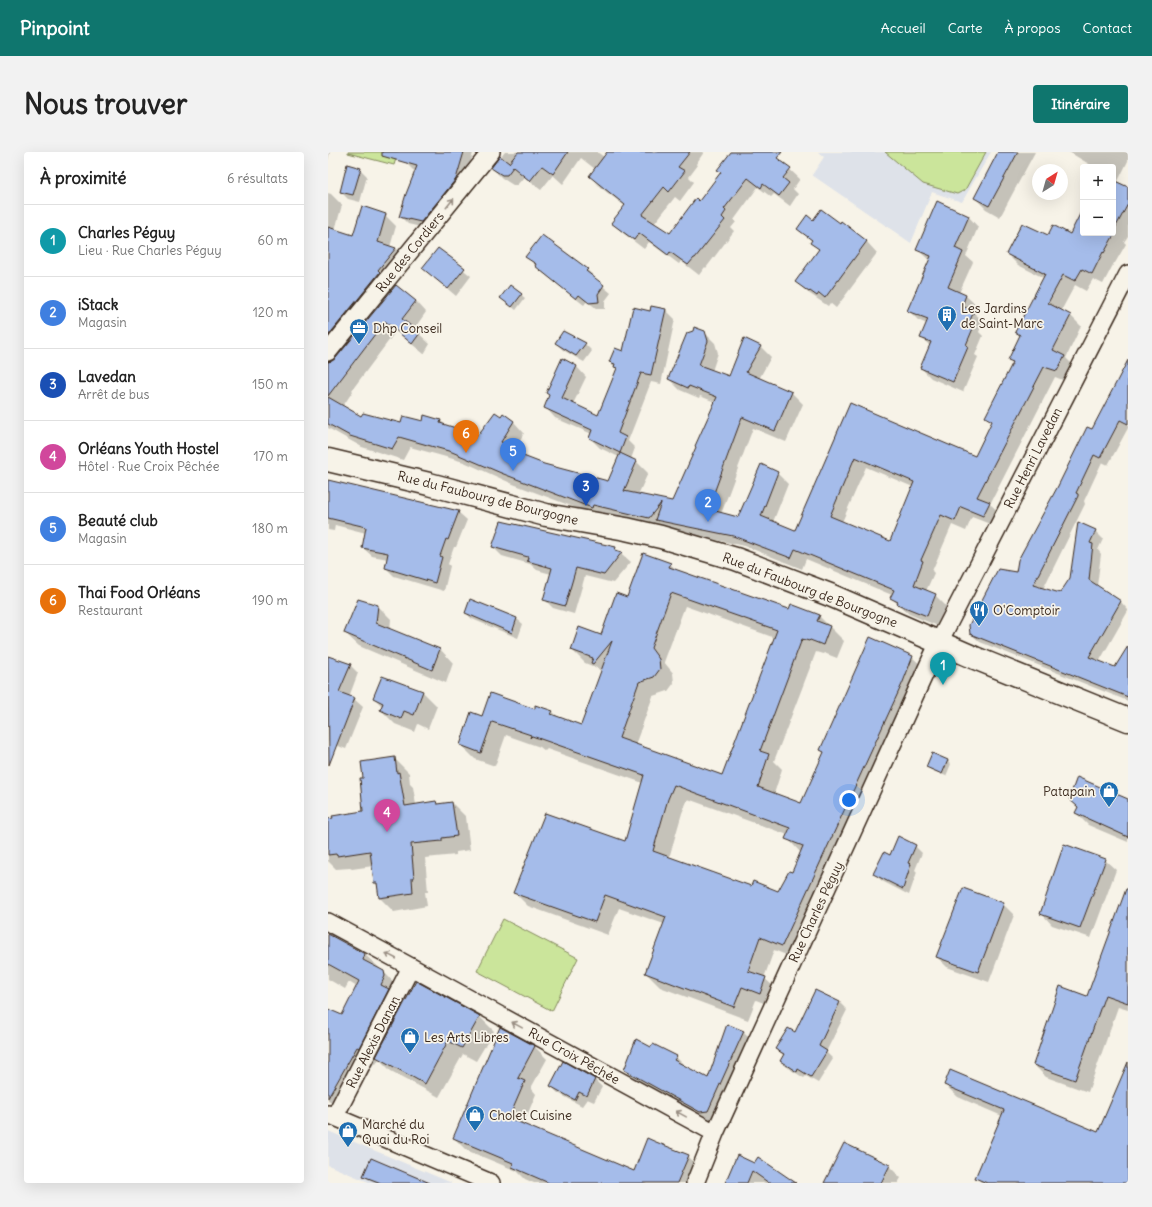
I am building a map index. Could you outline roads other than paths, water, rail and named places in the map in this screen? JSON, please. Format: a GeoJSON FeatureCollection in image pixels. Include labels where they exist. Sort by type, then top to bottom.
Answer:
{"type":"FeatureCollection","features":[{"type":"Feature","properties":{"kind":"main road","name":"Rue du Faubourg de Bourgogne"},"geometry":{"type":"LineString","coordinates":[[332,459],[546,515],[626,529],[661,537],[724,556],[781,575],[975,658],[1128,720]]}},
{"type":"Feature","properties":{"kind":"street","name":"Rue des Cordiers"},"geometry":{"type":"LineString","coordinates":[[328,352],[491,152]]}},
{"type":"Feature","properties":{"kind":"street","name":"Rue Henri Lavedan"},"geometry":{"type":"LineString","coordinates":[[939,642],[1128,274]]}},
{"type":"Feature","properties":{"kind":"street","name":"Rue Charles Péguy"},"geometry":{"type":"LineString","coordinates":[[696,1183],[715,1133],[939,642]]}},
{"type":"Feature","properties":{"kind":"street","name":"Rue Croix Pêchée"},"geometry":{"type":"LineString","coordinates":[[328,922],[715,1133]]}},
{"type":"Feature","properties":{"kind":"street","name":"Rue Alexis Danan"},"geometry":{"type":"LineString","coordinates":[[331,1115],[412,967]]}},
{"type":"Feature","properties":{"kind":"street"},"geometry":{"type":"LineString","coordinates":[[331,1115],[491,1183]]}},
{"type":"Feature","properties":{"kind":"place","name":"Les Jardins de Saint-Marc"},"geometry":{"type":"Point","coordinates":[947,332]}},
{"type":"Feature","properties":{"kind":"place","name":"Dhp Conseil"},"geometry":{"type":"Point","coordinates":[359,345]}},
{"type":"Feature","properties":{"kind":"place","name":"Thai Food Orléans"},"geometry":{"type":"Point","coordinates":[466,453]}},
{"type":"Feature","properties":{"kind":"place","name":"Beauté club"},"geometry":{"type":"Point","coordinates":[513,471]}},
{"type":"Feature","properties":{"kind":"place","name":"Lavedan"},"geometry":{"type":"Point","coordinates":[586,506]}},
{"type":"Feature","properties":{"kind":"place","name":"iStack"},"geometry":{"type":"Point","coordinates":[708,522]}},
{"type":"Feature","properties":{"kind":"place","name":"O'Comptoir"},"geometry":{"type":"Point","coordinates":[979,627]}},
{"type":"Feature","properties":{"kind":"place","name":"Charles Péguy"},"geometry":{"type":"Point","coordinates":[943,685]}},
{"type":"Feature","properties":{"kind":"place","name":"Patapain"},"geometry":{"type":"Point","coordinates":[1109,808]}},
{"type":"Feature","properties":{"kind":"place","name":"Orléans Youth Hostel"},"geometry":{"type":"Point","coordinates":[387,832]}},
{"type":"Feature","properties":{"kind":"place","name":"Les Arts Libres"},"geometry":{"type":"Point","coordinates":[410,1054]}},
{"type":"Feature","properties":{"kind":"place","name":"Cholet Cuisine"},"geometry":{"type":"Point","coordinates":[475,1132]}},
{"type":"Feature","properties":{"kind":"place","name":"Marché du Quai du Roi"},"geometry":{"type":"Point","coordinates":[348,1148]}}]}
